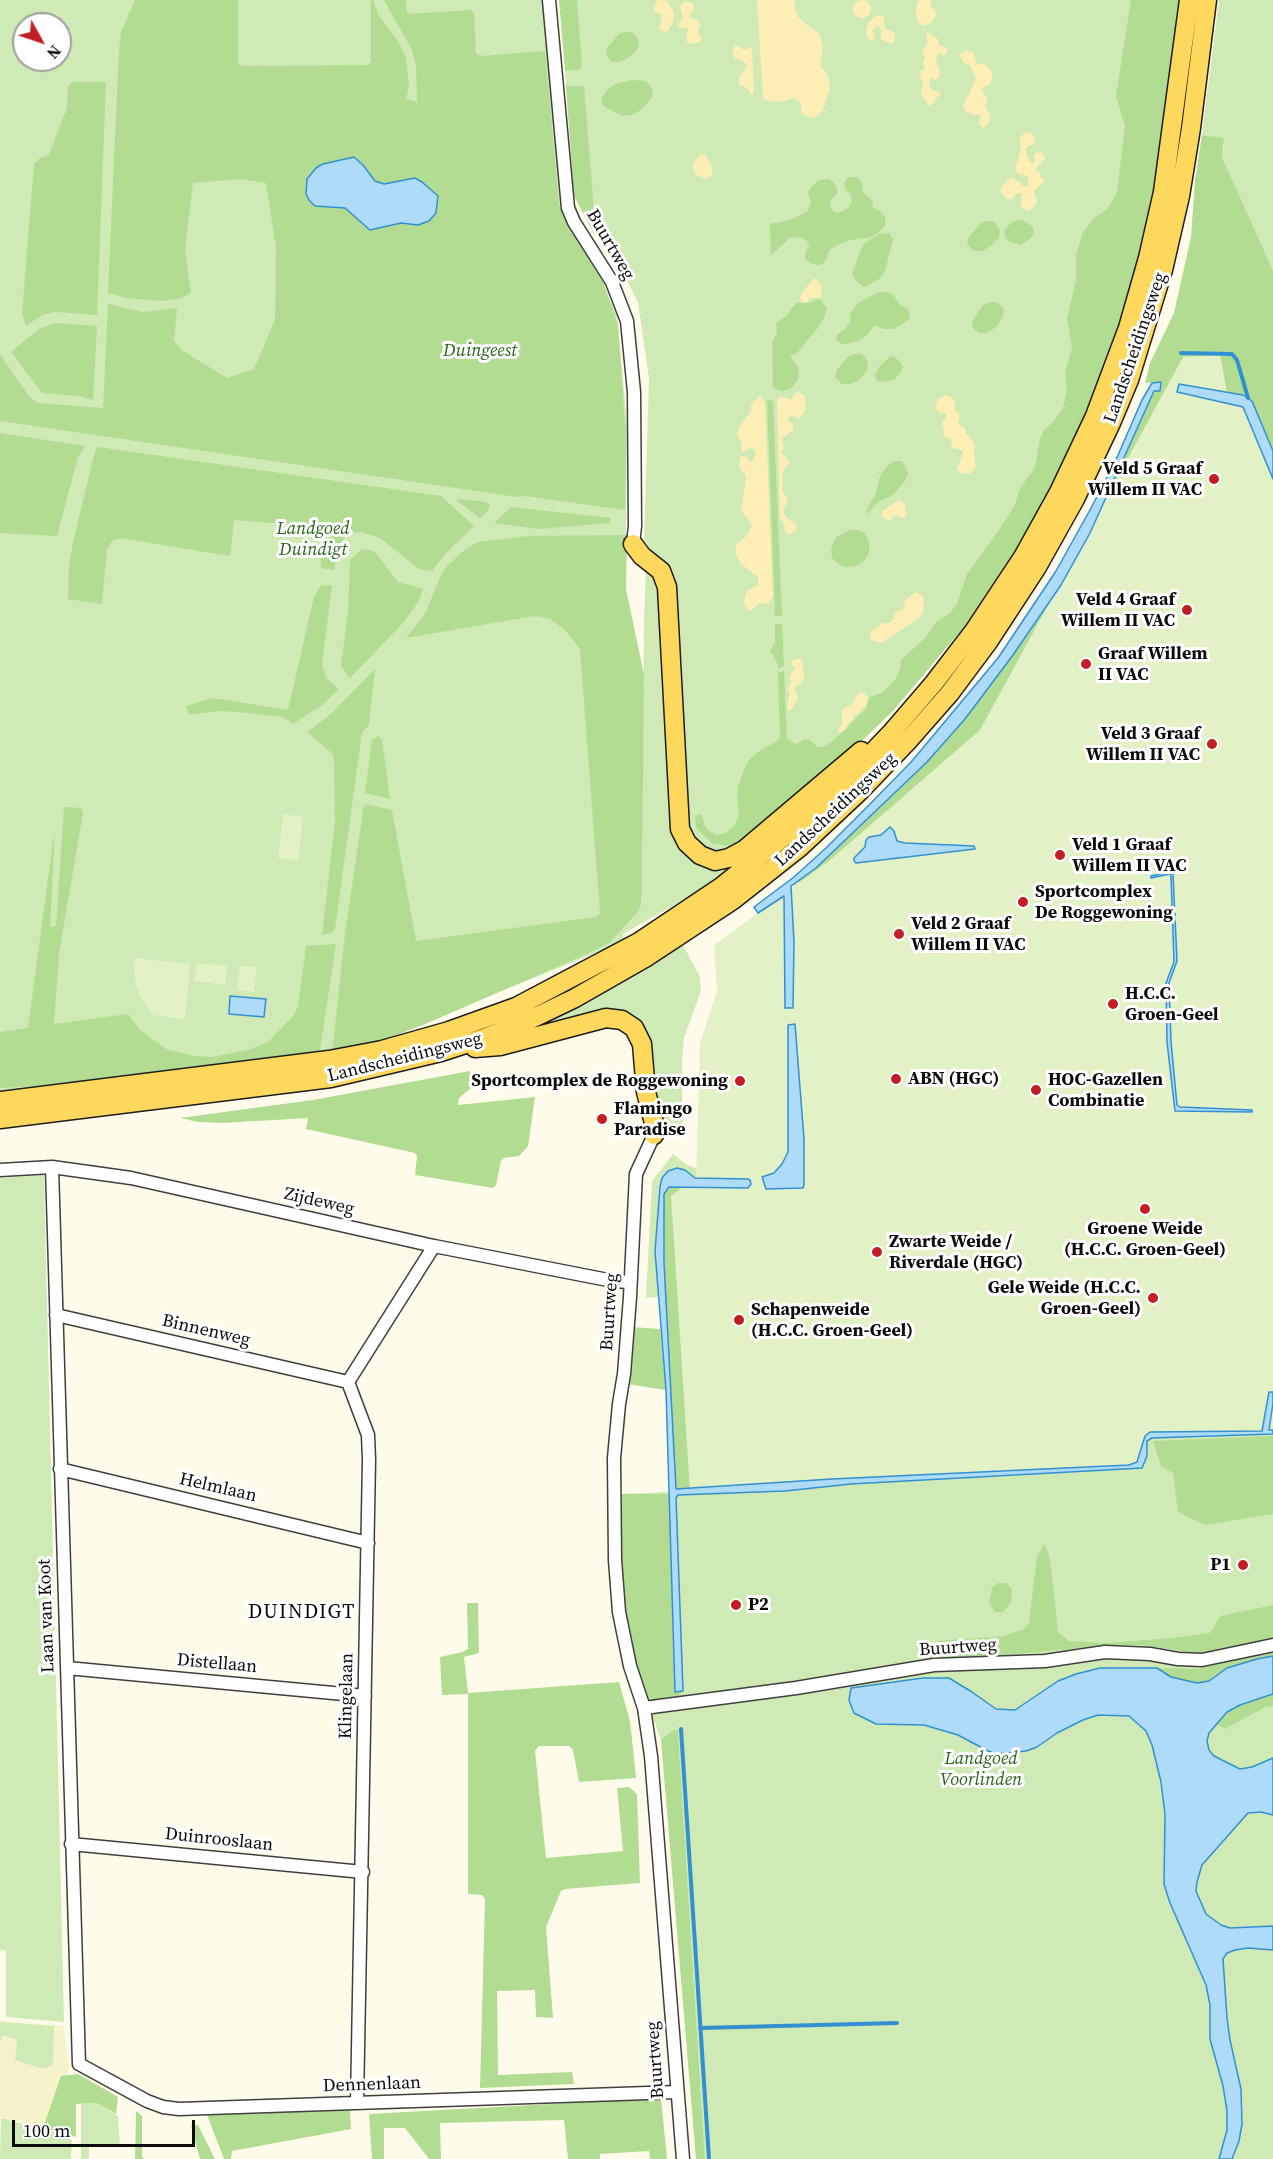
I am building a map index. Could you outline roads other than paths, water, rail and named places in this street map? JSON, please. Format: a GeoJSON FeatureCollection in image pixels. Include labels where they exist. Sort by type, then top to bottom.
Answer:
{"type":"FeatureCollection","features":[{"type":"Feature","properties":{"kind":"main road","name":"Landscheidingsweg"},"geometry":{"type":"LineString","coordinates":[[0,1101],[329,1060],[382,1050],[449,1031],[516,1007],[639,942],[721,886],[791,831],[849,778],[934,683],[974,631],[1023,557],[1059,492],[1095,416],[1128,328],[1163,192],[1189,0]]}},
{"type":"Feature","properties":{"kind":"main road","name":"Landscheidingsweg"},"geometry":{"type":"LineString","coordinates":[[0,1119],[331,1078],[441,1052],[521,1024],[575,998],[645,958],[733,900],[799,848],[860,791],[936,710],[988,642],[1037,567],[1076,499],[1129,380],[1163,270],[1180,196],[1207,0]]}},
{"type":"Feature","properties":{"kind":"main road"},"geometry":{"type":"LineString","coordinates":[[633,544],[642,556],[661,571],[667,587],[680,829],[687,843],[700,855],[715,861],[729,858],[744,850],[855,754],[891,733]]}},
{"type":"Feature","properties":{"kind":"main road"},"geometry":{"type":"LineString","coordinates":[[441,1052],[500,1046],[606,1018],[622,1020],[634,1028],[642,1044],[646,1092],[654,1123],[654,1135]]}},
{"type":"Feature","properties":{"kind":"street","name":"Buurtweg"},"geometry":{"type":"LineString","coordinates":[[549,0],[568,208],[574,222],[612,282],[627,321],[634,392],[635,526],[633,544]]}},
{"type":"Feature","properties":{"kind":"street","name":"Buurtweg"},"geometry":{"type":"LineString","coordinates":[[654,1135],[636,1174],[624,1374],[614,1458],[615,1560],[619,1612],[630,1666],[644,1708],[651,1756],[683,2159]]}},
{"type":"Feature","properties":{"kind":"street","name":"Zijdeweg"},"geometry":{"type":"LineString","coordinates":[[0,1170],[52,1167],[131,1178],[434,1246],[613,1281],[630,1282]]}},
{"type":"Feature","properties":{"kind":"street","name":"Laan van Koot"},"geometry":{"type":"LineString","coordinates":[[52,1167],[79,2064]]}},
{"type":"Feature","properties":{"kind":"street"},"geometry":{"type":"LineString","coordinates":[[348,1382],[434,1246]]}},
{"type":"Feature","properties":{"kind":"street","name":"Binnenweg"},"geometry":{"type":"LineString","coordinates":[[56,1315],[348,1382]]}},
{"type":"Feature","properties":{"kind":"street","name":"Klingelaan"},"geometry":{"type":"LineString","coordinates":[[348,1382],[368,1435],[363,1872],[357,2103]]}},
{"type":"Feature","properties":{"kind":"street","name":"Helmlaan"},"geometry":{"type":"LineString","coordinates":[[60,1469],[368,1543]]}},
{"type":"Feature","properties":{"kind":"street","name":"Buurtweg"},"geometry":{"type":"LineString","coordinates":[[644,1708],[775,1691],[934,1665],[1045,1661],[1105,1652],[1202,1660],[1273,1645]]}},
{"type":"Feature","properties":{"kind":"street","name":"Distellaan"},"geometry":{"type":"LineString","coordinates":[[67,1668],[365,1696]]}},
{"type":"Feature","properties":{"kind":"street","name":"Duinrooslaan"},"geometry":{"type":"LineString","coordinates":[[71,1844],[363,1872]]}},
{"type":"Feature","properties":{"kind":"street","name":"Dennenlaan"},"geometry":{"type":"LineString","coordinates":[[79,2064],[147,2102],[179,2109],[676,2092]]}},
{"type":"Feature","properties":{"kind":"water"},"geometry":{"type":"Polygon","coordinates":[[[354,157],[375,181],[384,184],[415,178],[422,182],[438,196],[436,213],[429,221],[418,225],[401,223],[370,230],[345,208],[315,206],[306,194],[307,179],[316,168],[323,164],[354,157]]]}},
{"type":"Feature","properties":{"kind":"water"},"geometry":{"type":"Polygon","coordinates":[[[1161,382],[1160,391],[1154,391],[1090,533],[1061,585],[1013,655],[965,719],[927,762],[816,868],[791,886],[794,942],[793,1008],[785,1008],[784,896],[758,913],[754,907],[794,877],[872,802],[912,761],[998,658],[1056,571],[1115,462],[1142,400],[1152,383],[1161,382]]]}},
{"type":"Feature","properties":{"kind":"water"},"geometry":{"type":"Polygon","coordinates":[[[1179,384],[1243,395],[1252,401],[1273,451],[1273,479],[1243,407],[1177,392],[1179,384]]]}},
{"type":"Feature","properties":{"kind":"water"},"geometry":{"type":"Polygon","coordinates":[[[890,827],[897,841],[974,846],[975,849],[856,863],[854,861],[854,858],[865,847],[869,837],[881,835],[890,827]]]}},
{"type":"Feature","properties":{"kind":"water"},"geometry":{"type":"Polygon","coordinates":[[[1173,873],[1177,961],[1169,983],[1171,1042],[1177,1105],[1252,1110],[1252,1112],[1175,1111],[1167,1042],[1166,983],[1174,962],[1171,876],[1170,874],[1151,878],[1151,876],[1173,873]]]}},
{"type":"Feature","properties":{"kind":"water"},"geometry":{"type":"Polygon","coordinates":[[[230,996],[266,999],[264,1017],[229,1014],[230,996]]]}},
{"type":"Feature","properties":{"kind":"water"},"geometry":{"type":"Polygon","coordinates":[[[795,1024],[804,1139],[804,1185],[803,1188],[766,1189],[762,1177],[774,1173],[788,1152],[788,1025],[795,1024]]]}},
{"type":"Feature","properties":{"kind":"water"},"geometry":{"type":"Polygon","coordinates":[[[677,1168],[685,1170],[695,1178],[748,1179],[751,1184],[748,1188],[669,1187],[664,1194],[664,1263],[676,1489],[1129,1465],[1137,1462],[1145,1436],[1150,1432],[1262,1431],[1269,1392],[1273,1392],[1269,1430],[1273,1430],[1273,1434],[1152,1438],[1147,1441],[1147,1456],[1142,1468],[851,1484],[785,1491],[678,1495],[676,1498],[683,1691],[675,1692],[666,1390],[655,1251],[662,1178],[668,1171],[677,1168]]]}},
{"type":"Feature","properties":{"kind":"water"},"geometry":{"type":"Polygon","coordinates":[[[1273,1656],[1273,1694],[1227,1712],[1209,1733],[1207,1741],[1209,1750],[1214,1756],[1240,1769],[1252,1767],[1273,1758],[1273,1815],[1261,1812],[1248,1813],[1202,1865],[1197,1882],[1196,1891],[1206,1914],[1221,1925],[1230,1928],[1273,1926],[1273,1950],[1248,1948],[1235,1950],[1227,1953],[1223,1959],[1230,2040],[1241,2089],[1242,2124],[1232,2159],[1219,2159],[1227,2130],[1227,2111],[1223,2086],[1210,2039],[1210,2005],[1206,1985],[1164,1884],[1165,1814],[1161,1782],[1152,1745],[1146,1731],[1129,1716],[1098,1715],[1057,1733],[1037,1747],[1026,1751],[996,1754],[958,1735],[924,1725],[876,1724],[854,1713],[849,1700],[851,1688],[923,1678],[949,1678],[996,1709],[1015,1710],[1058,1681],[1100,1668],[1157,1668],[1171,1677],[1197,1683],[1209,1681],[1227,1668],[1273,1656]]]}},
{"type":"Feature","properties":{"kind":"waterway"},"geometry":{"type":"LineString","coordinates":[[1181,353],[1232,354],[1237,360],[1248,398]]}},
{"type":"Feature","properties":{"kind":"waterway"},"geometry":{"type":"LineString","coordinates":[[681,1729],[709,2159]]}},
{"type":"Feature","properties":{"kind":"waterway"},"geometry":{"type":"LineString","coordinates":[[700,2028],[897,2023]]}},
{"type":"Feature","properties":{"kind":"place","name":"Veld 5 Graaf Willem II VAC"},"geometry":{"type":"Point","coordinates":[1214,479]}},
{"type":"Feature","properties":{"kind":"place","name":"Veld 4 Graaf Willem II VAC"},"geometry":{"type":"Point","coordinates":[1187,610]}},
{"type":"Feature","properties":{"kind":"place","name":"Graaf Willem II VAC"},"geometry":{"type":"Point","coordinates":[1086,664]}},
{"type":"Feature","properties":{"kind":"place","name":"Veld 3 Graaf Willem II VAC"},"geometry":{"type":"Point","coordinates":[1212,744]}},
{"type":"Feature","properties":{"kind":"place","name":"Veld 1 Graaf Willem II VAC"},"geometry":{"type":"Point","coordinates":[1060,855]}},
{"type":"Feature","properties":{"kind":"place","name":"Sportcomplex De Roggewoning"},"geometry":{"type":"Point","coordinates":[1023,902]}},
{"type":"Feature","properties":{"kind":"place","name":"Veld 2 Graaf Willem II VAC"},"geometry":{"type":"Point","coordinates":[899,934]}},
{"type":"Feature","properties":{"kind":"place","name":"H.C.C. Groen-Geel"},"geometry":{"type":"Point","coordinates":[1113,1004]}},
{"type":"Feature","properties":{"kind":"place","name":"ABN (HGC)"},"geometry":{"type":"Point","coordinates":[896,1079]}},
{"type":"Feature","properties":{"kind":"place","name":"Sportcomplex de Roggewoning"},"geometry":{"type":"Point","coordinates":[740,1081]}},
{"type":"Feature","properties":{"kind":"place","name":"HOC-Gazellen Combinatie"},"geometry":{"type":"Point","coordinates":[1036,1090]}},
{"type":"Feature","properties":{"kind":"place","name":"Flamingo Paradise"},"geometry":{"type":"Point","coordinates":[602,1119]}},
{"type":"Feature","properties":{"kind":"place","name":"Groene Weide (H.C.C. Groen-Geel)"},"geometry":{"type":"Point","coordinates":[1145,1209]}},
{"type":"Feature","properties":{"kind":"place","name":"Zwarte Weide / Riverdale (HGC)"},"geometry":{"type":"Point","coordinates":[877,1252]}},
{"type":"Feature","properties":{"kind":"place","name":"Gele Weide (H.C.C. Groen-Geel)"},"geometry":{"type":"Point","coordinates":[1153,1298]}},
{"type":"Feature","properties":{"kind":"place","name":"Schapenweide (H.C.C. Groen-Geel)"},"geometry":{"type":"Point","coordinates":[739,1320]}},
{"type":"Feature","properties":{"kind":"place","name":"P1"},"geometry":{"type":"Point","coordinates":[1243,1565]}},
{"type":"Feature","properties":{"kind":"place","name":"P2"},"geometry":{"type":"Point","coordinates":[736,1605]}},
{"type":"Feature","properties":{"kind":"district","name":"DUINDIGT"},"geometry":{"type":"Point","coordinates":[302,1613]}},
{"type":"Feature","properties":{"kind":"park label","name":"Duingeest"},"geometry":{"type":"Point","coordinates":[480,351]}},
{"type":"Feature","properties":{"kind":"park label","name":"Landgoed Duindigt"},"geometry":{"type":"Point","coordinates":[313,539]}},
{"type":"Feature","properties":{"kind":"park label","name":"Landgoed Voorlinden"},"geometry":{"type":"Point","coordinates":[981,1769]}}]}
